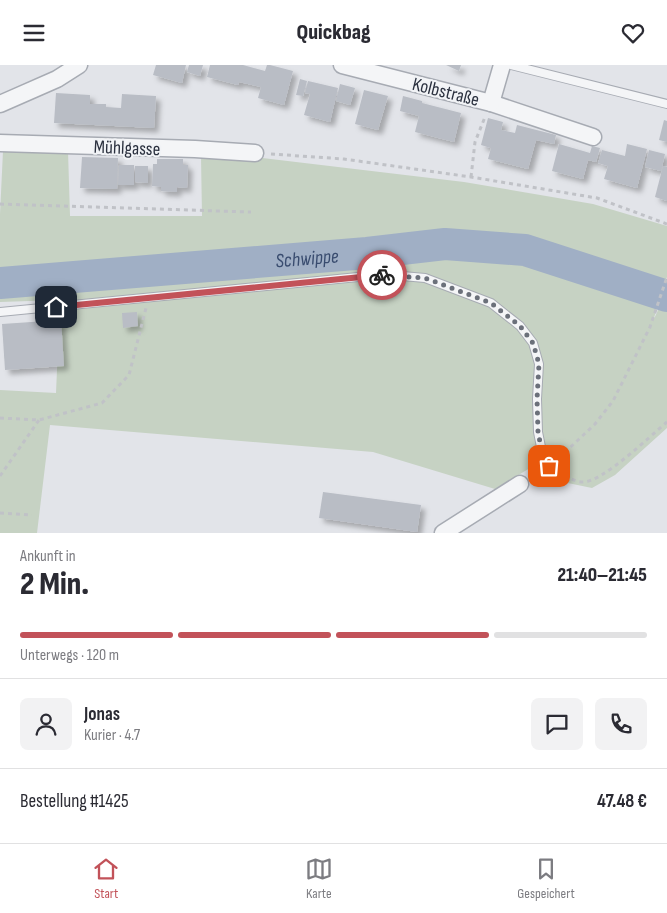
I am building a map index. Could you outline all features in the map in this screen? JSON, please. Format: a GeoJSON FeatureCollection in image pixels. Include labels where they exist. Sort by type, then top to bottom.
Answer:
{"type":"FeatureCollection","features":[{"type":"Feature","properties":{"kind":"street"},"geometry":{"type":"LineString","coordinates":[[0,104],[58,79],[80,65]]}},
{"type":"Feature","properties":{"kind":"street","name":"Kolbstraße"},"geometry":{"type":"LineString","coordinates":[[342,65],[491,103],[593,137]]}},
{"type":"Feature","properties":{"kind":"street","name":"Kolbstraße"},"geometry":{"type":"LineString","coordinates":[[491,103],[502,65]]}},
{"type":"Feature","properties":{"kind":"street","name":"Mühlgasse"},"geometry":{"type":"LineString","coordinates":[[0,143],[194,149],[255,153]]}},
{"type":"Feature","properties":{"kind":"street"},"geometry":{"type":"LineString","coordinates":[[443,533],[520,483]]}},
{"type":"Feature","properties":{"kind":"lane"},"geometry":{"type":"LineString","coordinates":[[511,65],[667,104]]}},
{"type":"Feature","properties":{"kind":"lane"},"geometry":{"type":"LineString","coordinates":[[0,312],[391,275],[425,278],[491,303],[520,326],[533,343],[539,364],[538,432],[541,447],[549,466]]}},
{"type":"Feature","properties":{"kind":"path"},"geometry":{"type":"LineString","coordinates":[[472,177],[475,143],[491,103]]}},
{"type":"Feature","properties":{"kind":"path"},"geometry":{"type":"LineString","coordinates":[[255,153],[344,159],[472,177],[597,198],[667,224]]}},
{"type":"Feature","properties":{"kind":"path"},"geometry":{"type":"LineString","coordinates":[[0,204],[251,212]]}},
{"type":"Feature","properties":{"kind":"path"},"geometry":{"type":"LineString","coordinates":[[667,277],[650,327],[613,401],[595,424],[549,466],[571,479],[582,482],[592,481],[606,473],[667,422]]}},
{"type":"Feature","properties":{"kind":"path"},"geometry":{"type":"LineString","coordinates":[[0,418],[39,420],[102,403],[130,375],[148,298]]}},
{"type":"Feature","properties":{"kind":"path"},"geometry":{"type":"LineString","coordinates":[[0,476],[39,420]]}},
{"type":"Feature","properties":{"kind":"path"},"geometry":{"type":"LineString","coordinates":[[0,513],[32,515]]}},
{"type":"Feature","properties":{"kind":"green space"},"geometry":{"type":"Polygon","coordinates":[[[3,151],[68,151],[70,216],[202,216],[201,156],[253,157],[464,182],[593,204],[667,226],[667,277],[653,321],[667,291],[667,428],[615,475],[592,488],[558,481],[530,468],[495,489],[373,452],[50,425],[37,533],[0,533],[0,390],[56,393],[60,300],[0,302],[0,214],[3,151]]]}},
{"type":"Feature","properties":{"kind":"building"},"geometry":{"type":"Polygon","coordinates":[[[156,65],[186,65],[182,83],[153,75],[156,65]]]}},
{"type":"Feature","properties":{"kind":"building"},"geometry":{"type":"Polygon","coordinates":[[[189,65],[203,65],[200,76],[187,72],[189,65]]]}},
{"type":"Feature","properties":{"kind":"building"},"geometry":{"type":"Polygon","coordinates":[[[210,65],[243,65],[265,71],[267,65],[270,65],[293,71],[284,105],[258,98],[261,87],[239,82],[238,85],[207,77],[210,65]]]}},
{"type":"Feature","properties":{"kind":"building"},"geometry":{"type":"Polygon","coordinates":[[[446,65],[461,65],[459,71],[446,65]]]}},
{"type":"Feature","properties":{"kind":"building"},"geometry":{"type":"Polygon","coordinates":[[[300,79],[307,81],[303,96],[296,95],[300,79]]]}},
{"type":"Feature","properties":{"kind":"building"},"geometry":{"type":"Polygon","coordinates":[[[308,81],[338,88],[330,122],[304,115],[310,94],[305,93],[308,81]]]}},
{"type":"Feature","properties":{"kind":"building"},"geometry":{"type":"Polygon","coordinates":[[[340,84],[355,88],[350,105],[336,101],[340,84]]]}},
{"type":"Feature","properties":{"kind":"building"},"geometry":{"type":"Polygon","coordinates":[[[364,90],[388,96],[378,130],[355,124],[364,90]]]}},
{"type":"Feature","properties":{"kind":"building"},"geometry":{"type":"Polygon","coordinates":[[[56,93],[90,95],[90,104],[106,104],[106,107],[121,108],[122,94],[156,96],[154,128],[54,123],[56,93]]]}},
{"type":"Feature","properties":{"kind":"building"},"geometry":{"type":"Polygon","coordinates":[[[403,96],[461,113],[454,142],[415,132],[419,116],[400,111],[403,96]]]}},
{"type":"Feature","properties":{"kind":"building"},"geometry":{"type":"Polygon","coordinates":[[[488,118],[503,122],[501,130],[515,133],[517,125],[556,135],[554,144],[536,140],[528,169],[488,159],[491,148],[481,145],[488,118]]]}},
{"type":"Feature","properties":{"kind":"building"},"geometry":{"type":"Polygon","coordinates":[[[664,120],[667,121],[667,142],[659,140],[664,120]]]}},
{"type":"Feature","properties":{"kind":"building"},"geometry":{"type":"Polygon","coordinates":[[[559,144],[590,153],[592,146],[600,148],[596,162],[588,160],[583,179],[552,171],[559,144]]]}},
{"type":"Feature","properties":{"kind":"building"},"geometry":{"type":"Polygon","coordinates":[[[627,144],[647,149],[637,188],[604,179],[608,166],[598,163],[602,150],[625,156],[627,144]]]}},
{"type":"Feature","properties":{"kind":"building"},"geometry":{"type":"Polygon","coordinates":[[[649,150],[665,154],[661,171],[645,167],[649,150]]]}},
{"type":"Feature","properties":{"kind":"building"},"geometry":{"type":"Polygon","coordinates":[[[82,157],[118,158],[117,189],[80,188],[82,157]]]}},
{"type":"Feature","properties":{"kind":"building"},"geometry":{"type":"Polygon","coordinates":[[[157,159],[183,159],[183,165],[188,165],[187,188],[177,187],[177,192],[161,191],[161,187],[152,186],[153,164],[157,164],[157,159]]]}},
{"type":"Feature","properties":{"kind":"building"},"geometry":{"type":"Polygon","coordinates":[[[119,165],[134,165],[134,185],[118,185],[119,165]]]}},
{"type":"Feature","properties":{"kind":"building"},"geometry":{"type":"Polygon","coordinates":[[[135,166],[148,166],[148,183],[135,182],[135,166]]]}},
{"type":"Feature","properties":{"kind":"building"},"geometry":{"type":"Polygon","coordinates":[[[663,166],[667,167],[667,201],[655,197],[663,166]]]}},
{"type":"Feature","properties":{"kind":"building"},"geometry":{"type":"Polygon","coordinates":[[[137,312],[138,326],[123,328],[122,313],[137,312]]]}},
{"type":"Feature","properties":{"kind":"building"},"geometry":{"type":"Polygon","coordinates":[[[61,320],[64,366],[5,370],[2,324],[61,320]]]}},
{"type":"Feature","properties":{"kind":"building"},"geometry":{"type":"Polygon","coordinates":[[[323,492],[421,505],[417,532],[319,518],[323,492]]]}},
{"type":"Feature","properties":{"kind":"waterway","name":"Schwippe"},"geometry":{"type":"LineString","coordinates":[[0,283],[367,253],[445,244],[525,250],[667,296]]}},
{"type":"Feature","properties":{"kind":"way so far"},"geometry":{"type":"LineString","coordinates":[[382,275],[425,278],[491,303],[520,326],[533,343],[539,364],[538,432],[541,447],[549,466]]}},
{"type":"Feature","properties":{"kind":"route"},"geometry":{"type":"LineString","coordinates":[[56,307],[382,275]]}}]}
